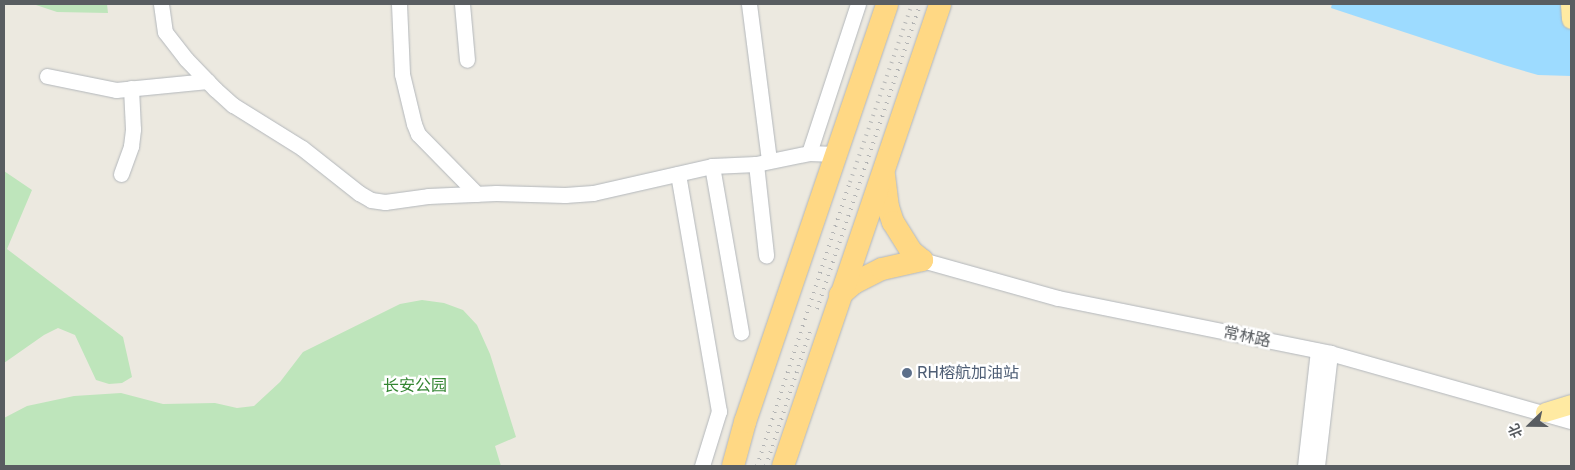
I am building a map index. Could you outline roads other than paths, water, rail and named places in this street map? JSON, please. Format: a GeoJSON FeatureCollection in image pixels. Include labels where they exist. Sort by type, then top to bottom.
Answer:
{"type":"FeatureCollection","features":[{"type":"Feature","properties":{"kind":"highway"},"geometry":{"type":"LineString","coordinates":[[733,466],[745,422],[887,4]]}},
{"type":"Feature","properties":{"kind":"highway"},"geometry":{"type":"LineString","coordinates":[[783,466],[940,4]]}},
{"type":"Feature","properties":{"kind":"highway"},"geometry":{"type":"LineString","coordinates":[[884,168],[888,207],[893,222],[912,252],[922,260]]}},
{"type":"Feature","properties":{"kind":"highway"},"geometry":{"type":"LineString","coordinates":[[840,295],[854,283],[882,269],[922,260]]}},
{"type":"Feature","properties":{"kind":"main road"},"geometry":{"type":"LineString","coordinates":[[1570,4],[1571,19]]}},
{"type":"Feature","properties":{"kind":"main road"},"geometry":{"type":"LineString","coordinates":[[1545,412],[1571,404]]}},
{"type":"Feature","properties":{"kind":"street"},"geometry":{"type":"LineString","coordinates":[[161,4],[161,16],[165,32],[186,59],[233,105],[302,148],[359,193],[371,200],[385,202],[428,196],[477,194],[564,195],[593,193],[712,166],[762,162],[809,153],[835,154]]}},
{"type":"Feature","properties":{"kind":"street"},"geometry":{"type":"LineString","coordinates":[[399,4],[402,74],[418,134],[477,194]]}},
{"type":"Feature","properties":{"kind":"street"},"geometry":{"type":"LineString","coordinates":[[462,4],[467,60]]}},
{"type":"Feature","properties":{"kind":"street"},"geometry":{"type":"LineString","coordinates":[[749,4],[762,162],[766,255]]}},
{"type":"Feature","properties":{"kind":"street"},"geometry":{"type":"LineString","coordinates":[[809,153],[858,4]]}},
{"type":"Feature","properties":{"kind":"street"},"geometry":{"type":"LineString","coordinates":[[47,76],[116,90],[208,81]]}},
{"type":"Feature","properties":{"kind":"street"},"geometry":{"type":"LineString","coordinates":[[121,174],[131,146],[133,129],[131,88]]}},
{"type":"Feature","properties":{"kind":"street"},"geometry":{"type":"LineString","coordinates":[[712,166],[741,333]]}},
{"type":"Feature","properties":{"kind":"street"},"geometry":{"type":"LineString","coordinates":[[678,174],[719,411],[702,466]]}},
{"type":"Feature","properties":{"kind":"street","name":"常林路"},"geometry":{"type":"LineString","coordinates":[[922,260],[1058,298],[1324,352],[1571,420]]}},
{"type":"Feature","properties":{"kind":"street"},"geometry":{"type":"LineString","coordinates":[[1305,466],[1324,352]]}},
{"type":"Feature","properties":{"kind":"street"},"geometry":{"type":"LineString","coordinates":[[1317,466],[1324,352]]}},
{"type":"Feature","properties":{"kind":"water"},"geometry":{"type":"Polygon","coordinates":[[[1332,4],[1571,4],[1571,76],[1538,75],[1504,65],[1331,8],[1332,4]]]}},
{"type":"Feature","properties":{"kind":"railway"},"geometry":{"type":"LineString","coordinates":[[757,466],[850,182],[912,4]]}},
{"type":"Feature","properties":{"kind":"railway"},"geometry":{"type":"LineString","coordinates":[[817,309],[920,4]]}},
{"type":"Feature","properties":{"kind":"railway"},"geometry":{"type":"LineString","coordinates":[[766,466],[810,331]]}},
{"type":"Feature","properties":{"kind":"place","name":"RH榕航加油站"},"geometry":{"type":"Point","coordinates":[907,373]}},
{"type":"Feature","properties":{"kind":"park label","name":"长安公园"},"geometry":{"type":"Point","coordinates":[415,386]}}]}
